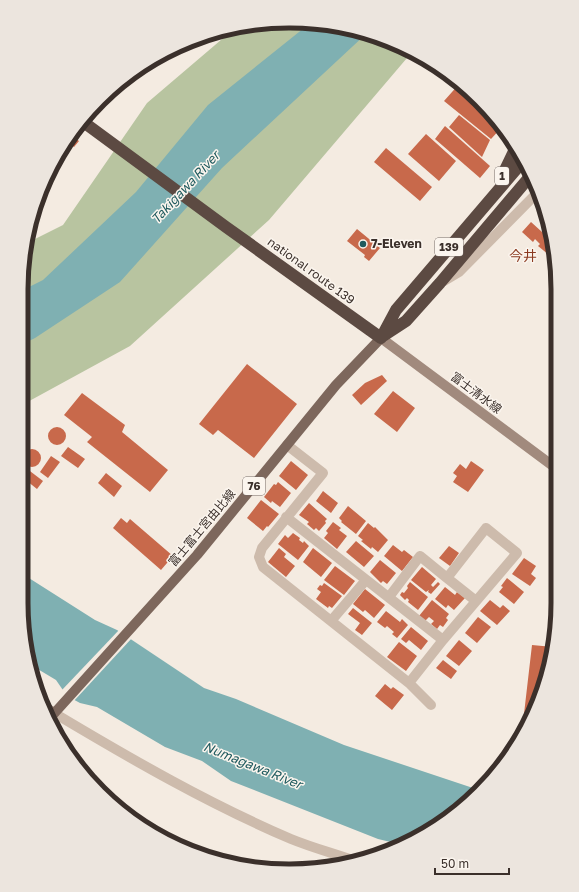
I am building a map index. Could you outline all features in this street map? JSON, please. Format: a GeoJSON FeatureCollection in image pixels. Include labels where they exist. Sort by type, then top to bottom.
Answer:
{"type":"FeatureCollection","features":[{"type":"Feature","properties":{"kind":"highway","name":"national route 139"},"geometry":{"type":"LineString","coordinates":[[87,124],[380,338]]}},
{"type":"Feature","properties":{"kind":"highway","name":"1"},"geometry":{"type":"LineString","coordinates":[[486,203],[513,154]]}},
{"type":"Feature","properties":{"kind":"highway","name":"139"},"geometry":{"type":"LineString","coordinates":[[380,338],[396,310],[519,165]]}},
{"type":"Feature","properties":{"kind":"highway","name":"139"},"geometry":{"type":"LineString","coordinates":[[380,338],[406,321],[527,180]]}},
{"type":"Feature","properties":{"kind":"highway","name":"1"},"geometry":{"type":"LineString","coordinates":[[497,215],[530,187]]}},
{"type":"Feature","properties":{"kind":"main road","name":"富士富士宮由比線"},"geometry":{"type":"LineString","coordinates":[[54,713],[197,555],[336,385],[380,338]]}},
{"type":"Feature","properties":{"kind":"main road","name":"富士清水線"},"geometry":{"type":"LineString","coordinates":[[380,338],[551,465]]}},
{"type":"Feature","properties":{"kind":"street"},"geometry":{"type":"LineString","coordinates":[[440,283],[459,272],[534,196]]}},
{"type":"Feature","properties":{"kind":"street"},"geometry":{"type":"LineString","coordinates":[[287,444],[323,472],[262,548],[259,557],[263,567],[409,683],[431,705]]}},
{"type":"Feature","properties":{"kind":"street"},"geometry":{"type":"LineString","coordinates":[[286,517],[443,640]]}},
{"type":"Feature","properties":{"kind":"street"},"geometry":{"type":"LineString","coordinates":[[409,683],[443,640],[517,553],[486,528],[447,578]]}},
{"type":"Feature","properties":{"kind":"street"},"geometry":{"type":"LineString","coordinates":[[389,597],[420,556],[476,601]]}},
{"type":"Feature","properties":{"kind":"street"},"geometry":{"type":"LineString","coordinates":[[331,621],[366,580]]}},
{"type":"Feature","properties":{"kind":"street"},"geometry":{"type":"LineString","coordinates":[[54,713],[130,758],[211,802],[292,840],[346,858]]}},
{"type":"Feature","properties":{"kind":"green space"},"geometry":{"type":"Polygon","coordinates":[[[290,28],[324,30],[374,42],[409,57],[269,220],[130,346],[28,402],[28,290],[30,255],[33,240],[63,225],[147,103],[225,36],[255,30],[290,28]]]}},
{"type":"Feature","properties":{"kind":"water","name":"Takigawa River"},"geometry":{"type":"Polygon","coordinates":[[[303,29],[324,30],[361,38],[222,168],[120,282],[28,342],[28,287],[43,280],[136,192],[208,105],[303,29]]]}},
{"type":"Feature","properties":{"kind":"water","name":"Numagawa River"},"geometry":{"type":"Polygon","coordinates":[[[28,577],[95,620],[117,630],[204,688],[236,699],[344,745],[473,788],[449,810],[420,829],[393,843],[378,839],[231,781],[202,761],[165,747],[97,707],[80,703],[67,696],[56,680],[37,668],[30,637],[28,577]]]}},
{"type":"Feature","properties":{"kind":"pier"},"geometry":{"type":"Polygon","coordinates":[[[119,630],[132,638],[73,702],[65,697],[61,691],[119,630]]]}},
{"type":"Feature","properties":{"kind":"building"},"geometry":{"type":"Polygon","coordinates":[[[456,88],[486,117],[498,131],[491,139],[444,101],[456,88]]]}},
{"type":"Feature","properties":{"kind":"building"},"geometry":{"type":"Polygon","coordinates":[[[459,115],[490,140],[482,157],[449,127],[459,115]]]}},
{"type":"Feature","properties":{"kind":"building"},"geometry":{"type":"Polygon","coordinates":[[[445,126],[490,166],[480,178],[435,139],[445,126]]]}},
{"type":"Feature","properties":{"kind":"building"},"geometry":{"type":"Polygon","coordinates":[[[426,134],[456,161],[439,181],[408,154],[426,134]]]}},
{"type":"Feature","properties":{"kind":"building"},"geometry":{"type":"Polygon","coordinates":[[[76,139],[79,141],[74,147],[71,145],[76,139]]]}},
{"type":"Feature","properties":{"kind":"building"},"geometry":{"type":"Polygon","coordinates":[[[386,148],[432,187],[420,201],[374,162],[386,148]]]}},
{"type":"Feature","properties":{"kind":"building"},"geometry":{"type":"Polygon","coordinates":[[[531,222],[545,235],[549,255],[538,246],[540,244],[535,239],[533,242],[522,232],[531,222]]]}},
{"type":"Feature","properties":{"kind":"building","name":"7-Eleven"},"geometry":{"type":"Polygon","coordinates":[[[357,229],[380,248],[369,261],[364,257],[365,255],[347,241],[357,229]]]}},
{"type":"Feature","properties":{"kind":"building"},"geometry":{"type":"Polygon","coordinates":[[[247,364],[297,404],[254,458],[218,430],[213,435],[199,424],[247,364]]]}},
{"type":"Feature","properties":{"kind":"building"},"geometry":{"type":"Polygon","coordinates":[[[382,375],[387,381],[361,405],[352,395],[365,383],[382,375]]]}},
{"type":"Feature","properties":{"kind":"building"},"geometry":{"type":"Polygon","coordinates":[[[393,391],[415,408],[397,432],[374,414],[393,391]]]}},
{"type":"Feature","properties":{"kind":"building"},"geometry":{"type":"Polygon","coordinates":[[[82,393],[125,425],[122,432],[168,470],[150,492],[87,442],[92,437],[64,415],[82,393]]]}},
{"type":"Feature","properties":{"kind":"building"},"geometry":{"type":"Polygon","coordinates":[[[53,427],[61,427],[66,432],[64,443],[61,445],[53,445],[48,440],[48,432],[53,427]]]}},
{"type":"Feature","properties":{"kind":"building"},"geometry":{"type":"Polygon","coordinates":[[[68,447],[85,459],[78,468],[61,456],[68,447]]]}},
{"type":"Feature","properties":{"kind":"building"},"geometry":{"type":"Polygon","coordinates":[[[28,449],[36,449],[41,454],[41,462],[39,465],[36,467],[28,467],[28,449]]]}},
{"type":"Feature","properties":{"kind":"building"},"geometry":{"type":"Polygon","coordinates":[[[51,456],[60,462],[48,478],[40,472],[51,456]]]}},
{"type":"Feature","properties":{"kind":"building"},"geometry":{"type":"Polygon","coordinates":[[[291,461],[308,475],[296,490],[279,476],[291,461]]]}},
{"type":"Feature","properties":{"kind":"building"},"geometry":{"type":"Polygon","coordinates":[[[471,461],[484,470],[468,492],[453,482],[457,476],[453,473],[460,464],[466,469],[471,461]]]}},
{"type":"Feature","properties":{"kind":"building"},"geometry":{"type":"Polygon","coordinates":[[[28,470],[43,481],[37,489],[28,482],[28,470]]]}},
{"type":"Feature","properties":{"kind":"building"},"geometry":{"type":"Polygon","coordinates":[[[106,473],[122,486],[114,497],[98,483],[106,473]]]}},
{"type":"Feature","properties":{"kind":"building"},"geometry":{"type":"Polygon","coordinates":[[[278,482],[291,493],[280,507],[272,501],[271,503],[264,497],[274,484],[276,485],[278,482]]]}},
{"type":"Feature","properties":{"kind":"building"},"geometry":{"type":"Polygon","coordinates":[[[323,491],[338,503],[331,513],[316,501],[323,491]]]}},
{"type":"Feature","properties":{"kind":"building"},"geometry":{"type":"Polygon","coordinates":[[[261,500],[279,514],[263,531],[247,518],[261,500]]]}},
{"type":"Feature","properties":{"kind":"building"},"geometry":{"type":"Polygon","coordinates":[[[309,503],[327,519],[325,521],[326,523],[319,531],[316,528],[314,530],[307,524],[309,522],[299,515],[309,503]]]}},
{"type":"Feature","properties":{"kind":"building"},"geometry":{"type":"Polygon","coordinates":[[[348,506],[366,521],[356,534],[341,522],[342,521],[339,518],[348,506]]]}},
{"type":"Feature","properties":{"kind":"building"},"geometry":{"type":"Polygon","coordinates":[[[121,518],[127,523],[130,519],[173,556],[161,570],[113,528],[121,518]]]}},
{"type":"Feature","properties":{"kind":"building"},"geometry":{"type":"Polygon","coordinates":[[[333,522],[341,528],[339,530],[347,536],[337,549],[324,538],[328,533],[326,531],[333,522]]]}},
{"type":"Feature","properties":{"kind":"building"},"geometry":{"type":"Polygon","coordinates":[[[368,523],[374,528],[375,527],[388,540],[378,552],[372,547],[371,549],[361,541],[363,540],[358,536],[368,523]]]}},
{"type":"Feature","properties":{"kind":"building"},"geometry":{"type":"Polygon","coordinates":[[[293,533],[300,538],[299,540],[303,543],[304,541],[309,546],[298,560],[278,544],[285,535],[288,538],[293,533]]]}},
{"type":"Feature","properties":{"kind":"building"},"geometry":{"type":"Polygon","coordinates":[[[356,541],[374,556],[364,567],[346,552],[356,541]]]}},
{"type":"Feature","properties":{"kind":"building"},"geometry":{"type":"Polygon","coordinates":[[[393,545],[402,552],[404,550],[413,557],[402,571],[384,556],[393,545]]]}},
{"type":"Feature","properties":{"kind":"building"},"geometry":{"type":"Polygon","coordinates":[[[449,546],[459,553],[450,566],[439,558],[449,546]]]}},
{"type":"Feature","properties":{"kind":"building"},"geometry":{"type":"Polygon","coordinates":[[[279,548],[286,554],[284,557],[295,566],[286,577],[268,562],[279,548]]]}},
{"type":"Feature","properties":{"kind":"building"},"geometry":{"type":"Polygon","coordinates":[[[313,548],[332,563],[321,577],[303,562],[313,548]]]}},
{"type":"Feature","properties":{"kind":"building"},"geometry":{"type":"Polygon","coordinates":[[[524,558],[536,566],[531,574],[536,578],[530,586],[512,574],[524,558]]]}},
{"type":"Feature","properties":{"kind":"building"},"geometry":{"type":"Polygon","coordinates":[[[380,560],[396,573],[387,584],[383,581],[381,583],[370,572],[380,560]]]}},
{"type":"Feature","properties":{"kind":"building"},"geometry":{"type":"Polygon","coordinates":[[[335,566],[355,581],[344,595],[324,580],[335,566]]]}},
{"type":"Feature","properties":{"kind":"building"},"geometry":{"type":"Polygon","coordinates":[[[422,567],[436,579],[431,585],[433,587],[438,582],[440,584],[431,594],[428,592],[429,590],[426,592],[411,580],[422,567]]]}},
{"type":"Feature","properties":{"kind":"building"},"geometry":{"type":"Polygon","coordinates":[[[507,578],[524,592],[514,604],[499,592],[503,587],[501,586],[507,578]]]}},
{"type":"Feature","properties":{"kind":"building"},"geometry":{"type":"Polygon","coordinates":[[[410,582],[428,597],[418,610],[408,602],[409,600],[407,598],[405,600],[400,595],[408,588],[407,586],[410,582]]]}},
{"type":"Feature","properties":{"kind":"building"},"geometry":{"type":"Polygon","coordinates":[[[324,583],[342,596],[332,608],[329,606],[328,608],[316,599],[321,592],[317,589],[324,583]]]}},
{"type":"Feature","properties":{"kind":"building"},"geometry":{"type":"Polygon","coordinates":[[[445,587],[455,595],[457,592],[465,598],[454,610],[448,605],[446,608],[435,599],[445,587]]]}},
{"type":"Feature","properties":{"kind":"building"},"geometry":{"type":"Polygon","coordinates":[[[365,589],[385,605],[374,618],[365,610],[363,612],[353,604],[365,589]]]}},
{"type":"Feature","properties":{"kind":"building"},"geometry":{"type":"Polygon","coordinates":[[[432,600],[449,614],[446,618],[448,620],[443,627],[440,625],[437,629],[431,624],[434,621],[429,617],[425,621],[419,616],[432,600]]]}},
{"type":"Feature","properties":{"kind":"building"},"geometry":{"type":"Polygon","coordinates":[[[490,600],[500,608],[503,605],[510,611],[497,625],[480,611],[490,600]]]}},
{"type":"Feature","properties":{"kind":"building"},"geometry":{"type":"Polygon","coordinates":[[[353,608],[372,623],[362,635],[355,630],[360,623],[348,614],[353,608]]]}},
{"type":"Feature","properties":{"kind":"building"},"geometry":{"type":"Polygon","coordinates":[[[386,611],[400,622],[402,619],[408,625],[397,638],[392,634],[394,632],[387,626],[385,628],[377,622],[386,611]]]}},
{"type":"Feature","properties":{"kind":"building"},"geometry":{"type":"Polygon","coordinates":[[[478,617],[491,627],[477,643],[465,633],[478,617]]]}},
{"type":"Feature","properties":{"kind":"building"},"geometry":{"type":"Polygon","coordinates":[[[411,627],[428,641],[421,650],[409,640],[406,643],[401,639],[411,627]]]}},
{"type":"Feature","properties":{"kind":"building"},"geometry":{"type":"Polygon","coordinates":[[[459,640],[472,651],[459,666],[446,656],[459,640]]]}},
{"type":"Feature","properties":{"kind":"building"},"geometry":{"type":"Polygon","coordinates":[[[399,642],[417,656],[406,671],[387,657],[399,642]]]}},
{"type":"Feature","properties":{"kind":"building"},"geometry":{"type":"Polygon","coordinates":[[[532,645],[547,646],[537,687],[523,719],[532,645]]]}},
{"type":"Feature","properties":{"kind":"building"},"geometry":{"type":"Polygon","coordinates":[[[443,660],[457,671],[451,679],[436,668],[443,660]]]}},
{"type":"Feature","properties":{"kind":"building"},"geometry":{"type":"Polygon","coordinates":[[[385,684],[391,689],[393,687],[404,695],[392,710],[375,696],[385,684]]]}},
{"type":"Feature","properties":{"kind":"place","name":"7-Eleven"},"geometry":{"type":"Point","coordinates":[363,244]}},
{"type":"Feature","properties":{"kind":"district","name":"今井"},"geometry":{"type":"Point","coordinates":[523,256]}}]}
